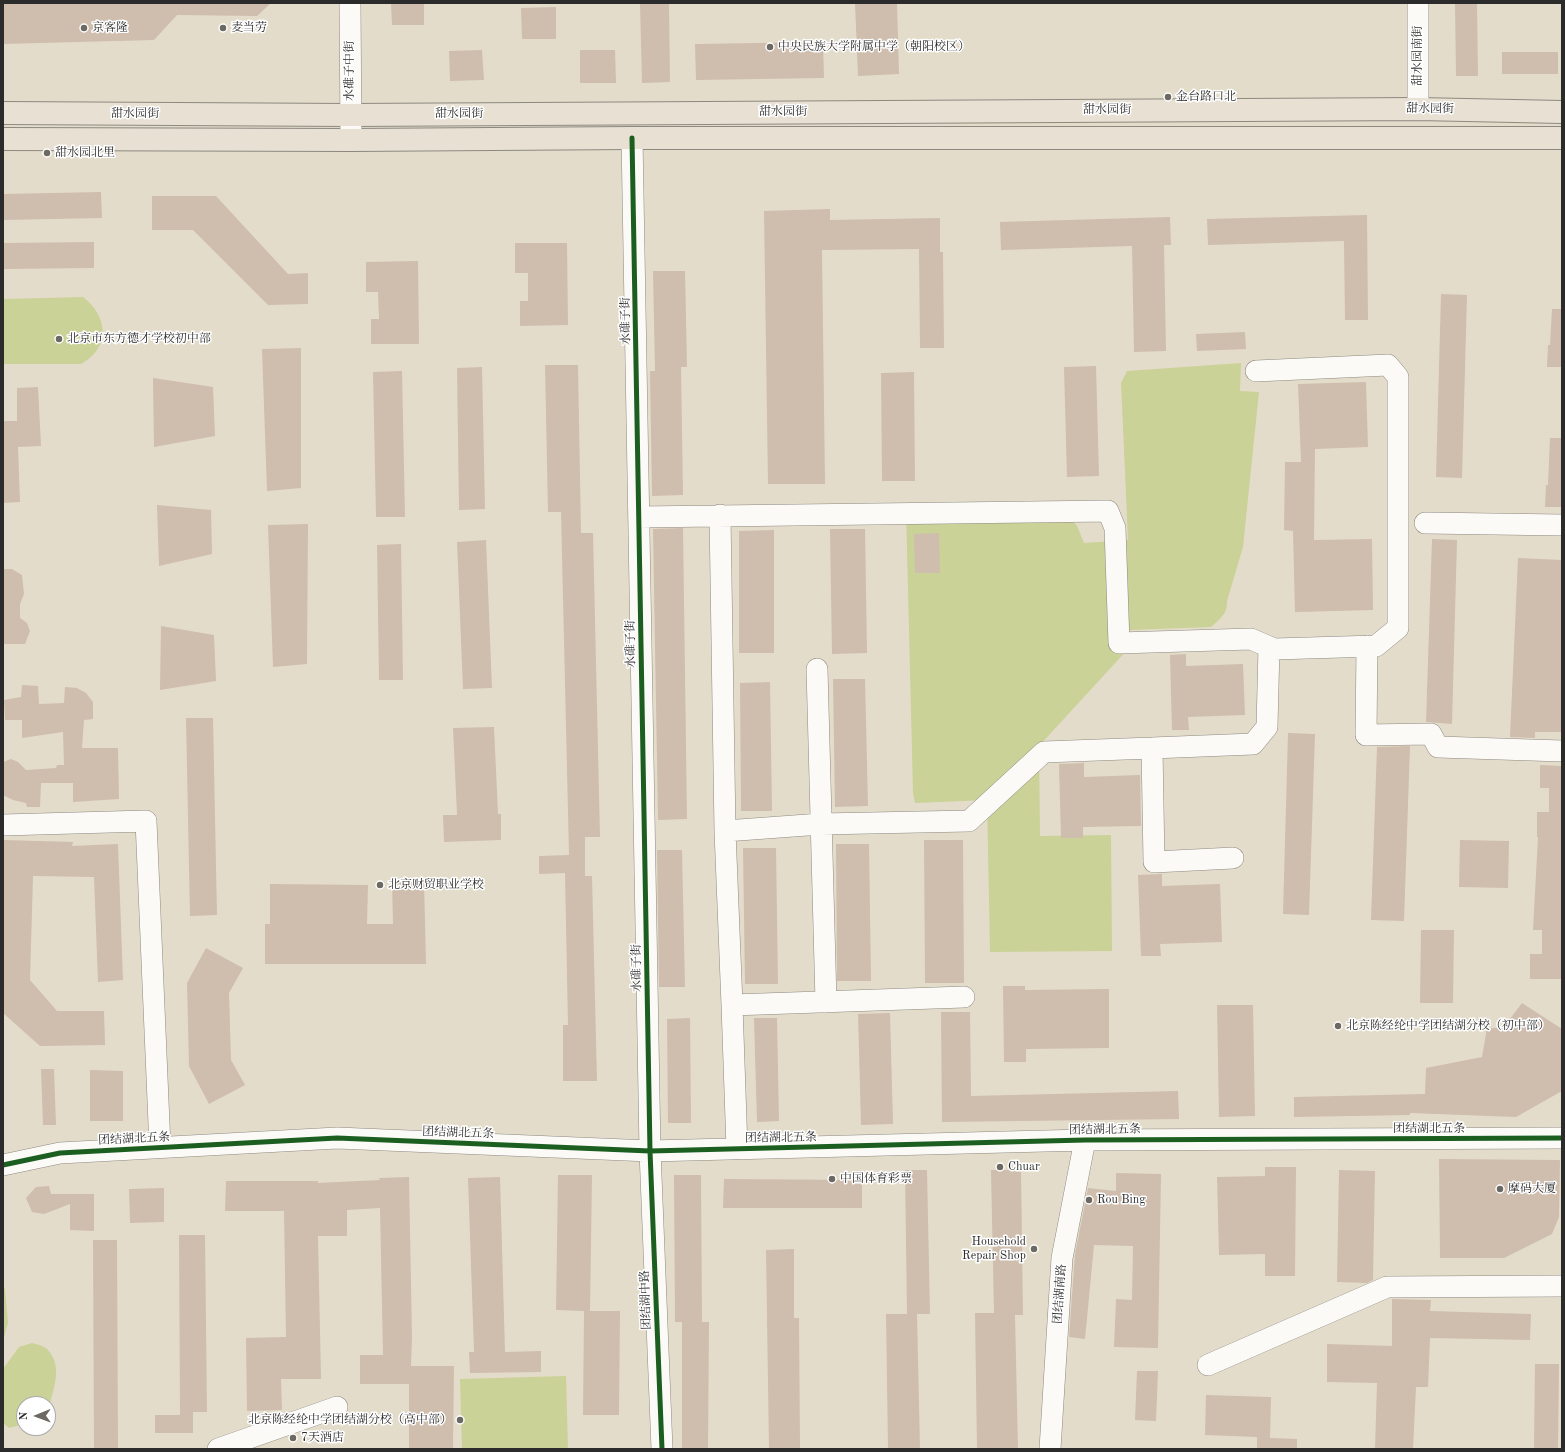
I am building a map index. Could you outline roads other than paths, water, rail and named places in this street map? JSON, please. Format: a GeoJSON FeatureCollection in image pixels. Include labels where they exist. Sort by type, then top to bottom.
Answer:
{"type":"FeatureCollection","features":[{"type":"Feature","properties":{"kind":"main road","name":"甜水园街"},"geometry":{"type":"LineString","coordinates":[[3,113],[350,115],[1418,109],[1562,112]]}},
{"type":"Feature","properties":{"kind":"main road","name":"甜水园街"},"geometry":{"type":"LineString","coordinates":[[3,139],[351,140],[632,138],[1562,138]]}},
{"type":"Feature","properties":{"kind":"street","name":"水碓子中街"},"geometry":{"type":"LineString","coordinates":[[350,3],[351,140]]}},
{"type":"Feature","properties":{"kind":"street","name":"甜水园南街"},"geometry":{"type":"LineString","coordinates":[[1418,3],[1418,109]]}},
{"type":"Feature","properties":{"kind":"street","name":"水碓子街"},"geometry":{"type":"LineString","coordinates":[[632,138],[650,1151]]}},
{"type":"Feature","properties":{"kind":"street"},"geometry":{"type":"LineString","coordinates":[[639,516],[1108,512],[1115,528],[1119,643],[1251,639],[1274,649],[1376,646],[1398,628],[1398,377],[1388,365],[1256,371]]}},
{"type":"Feature","properties":{"kind":"street"},"geometry":{"type":"LineString","coordinates":[[720,515],[725,831],[737,1149]]}},
{"type":"Feature","properties":{"kind":"street"},"geometry":{"type":"LineString","coordinates":[[1425,523],[1562,524]]}},
{"type":"Feature","properties":{"kind":"street"},"geometry":{"type":"LineString","coordinates":[[1367,646],[1366,735],[1431,734],[1438,747],[1562,751]]}},
{"type":"Feature","properties":{"kind":"street"},"geometry":{"type":"LineString","coordinates":[[725,831],[821,824],[969,821],[1044,752],[1253,744],[1267,727],[1269,647]]}},
{"type":"Feature","properties":{"kind":"street"},"geometry":{"type":"LineString","coordinates":[[817,669],[826,1002]]}},
{"type":"Feature","properties":{"kind":"street"},"geometry":{"type":"LineString","coordinates":[[1152,748],[1154,862],[1233,858]]}},
{"type":"Feature","properties":{"kind":"street"},"geometry":{"type":"LineString","coordinates":[[3,825],[146,822],[160,1147]]}},
{"type":"Feature","properties":{"kind":"street"},"geometry":{"type":"LineString","coordinates":[[732,1005],[964,997]]}},
{"type":"Feature","properties":{"kind":"street","name":"团结湖北五条"},"geometry":{"type":"LineString","coordinates":[[3,1166],[60,1153],[337,1138],[650,1151],[1085,1140],[1562,1138]]}},
{"type":"Feature","properties":{"kind":"street","name":"团结湖南路"},"geometry":{"type":"LineString","coordinates":[[1050,1449],[1062,1258],[1085,1140]]}},
{"type":"Feature","properties":{"kind":"street","name":"团结湖中路"},"geometry":{"type":"LineString","coordinates":[[650,1151],[662,1449]]}},
{"type":"Feature","properties":{"kind":"street"},"geometry":{"type":"LineString","coordinates":[[1208,1365],[1387,1287],[1562,1286]]}},
{"type":"Feature","properties":{"kind":"street"},"geometry":{"type":"LineString","coordinates":[[218,1449],[337,1407]]}},
{"type":"Feature","properties":{"kind":"place","name":"京客隆"},"geometry":{"type":"Point","coordinates":[84,28]}},
{"type":"Feature","properties":{"kind":"place","name":"麦当劳"},"geometry":{"type":"Point","coordinates":[223,28]}},
{"type":"Feature","properties":{"kind":"place","name":"中央民族大学附属中学（朝阳校区）"},"geometry":{"type":"Point","coordinates":[770,47]}},
{"type":"Feature","properties":{"kind":"place","name":"金台路口北"},"geometry":{"type":"Point","coordinates":[1168,97]}},
{"type":"Feature","properties":{"kind":"place","name":"甜水园北里"},"geometry":{"type":"Point","coordinates":[47,153]}},
{"type":"Feature","properties":{"kind":"place","name":"北京市东方德才学校初中部"},"geometry":{"type":"Point","coordinates":[59,339]}},
{"type":"Feature","properties":{"kind":"place","name":"北京财贸职业学校"},"geometry":{"type":"Point","coordinates":[380,885]}},
{"type":"Feature","properties":{"kind":"place","name":"北京陈经纶中学团结湖分校（初中部）"},"geometry":{"type":"Point","coordinates":[1338,1026]}},
{"type":"Feature","properties":{"kind":"place","name":"Chuar"},"geometry":{"type":"Point","coordinates":[1000,1167]}},
{"type":"Feature","properties":{"kind":"place","name":"中国体育彩票"},"geometry":{"type":"Point","coordinates":[832,1179]}},
{"type":"Feature","properties":{"kind":"place","name":"摩码大厦"},"geometry":{"type":"Point","coordinates":[1500,1189]}},
{"type":"Feature","properties":{"kind":"place","name":"Rou Bing"},"geometry":{"type":"Point","coordinates":[1089,1200]}},
{"type":"Feature","properties":{"kind":"place","name":"Household Repair Shop"},"geometry":{"type":"Point","coordinates":[1034,1249]}},
{"type":"Feature","properties":{"kind":"place","name":"北京陈经纶中学团结湖分校（高中部）"},"geometry":{"type":"Point","coordinates":[460,1420]}},
{"type":"Feature","properties":{"kind":"place","name":"7天酒店"},"geometry":{"type":"Point","coordinates":[293,1438]}}]}
